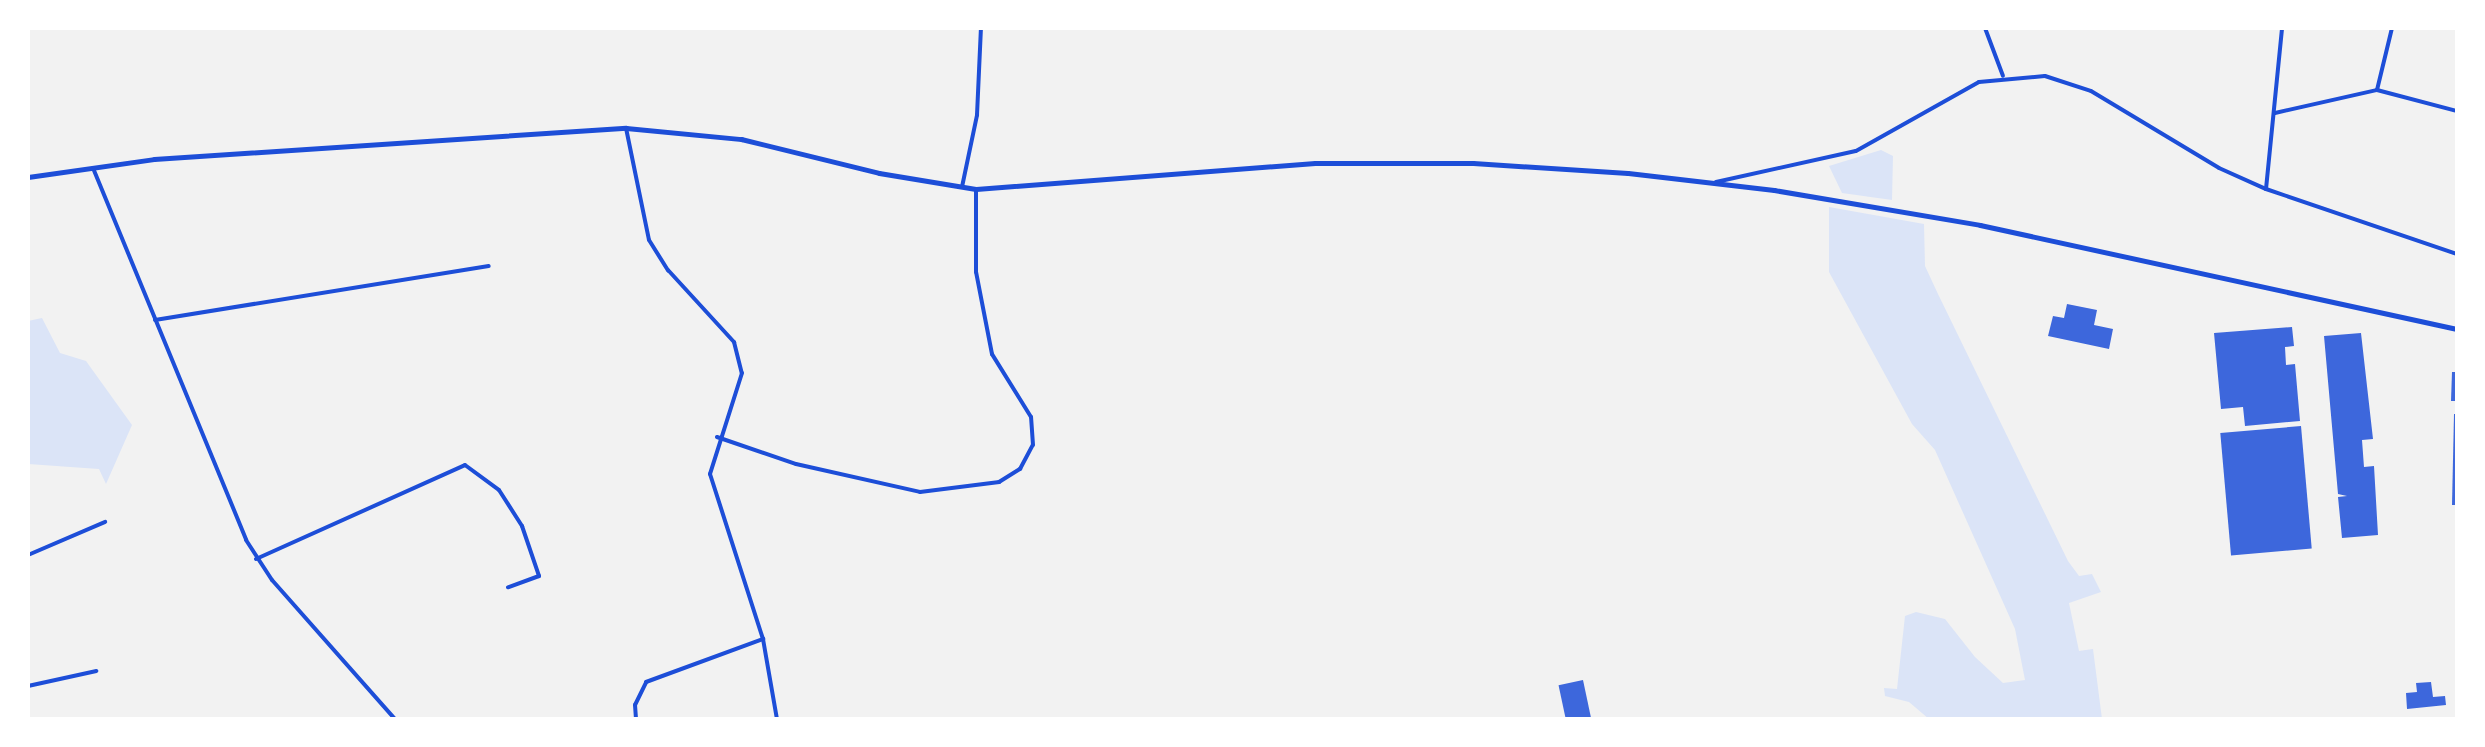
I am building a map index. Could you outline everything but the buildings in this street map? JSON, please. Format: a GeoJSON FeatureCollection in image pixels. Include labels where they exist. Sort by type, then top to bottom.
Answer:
{"type":"FeatureCollection","features":[{"type":"Feature","properties":{"kind":"main road"},"geometry":{"type":"LineString","coordinates":[[28,177],[92,166],[388,140],[626,128],[741,139],[874,172],[976,189],[1315,163],[1473,163],[1716,182],[2024,234],[2457,329]]}},
{"type":"Feature","properties":{"kind":"street"},"geometry":{"type":"LineString","coordinates":[[962,187],[977,115],[981,28]]}},
{"type":"Feature","properties":{"kind":"street"},"geometry":{"type":"LineString","coordinates":[[1985,28],[2003,76]]}},
{"type":"Feature","properties":{"kind":"street"},"geometry":{"type":"LineString","coordinates":[[2266,189],[2282,28]]}},
{"type":"Feature","properties":{"kind":"street"},"geometry":{"type":"LineString","coordinates":[[2377,90],[2392,28]]}},
{"type":"Feature","properties":{"kind":"street"},"geometry":{"type":"LineString","coordinates":[[1716,182],[1856,151],[1979,82],[2003,76],[2045,76],[2091,91],[2219,168],[2266,189],[2457,254]]}},
{"type":"Feature","properties":{"kind":"street"},"geometry":{"type":"LineString","coordinates":[[2275,113],[2377,90],[2457,111]]}},
{"type":"Feature","properties":{"kind":"street"},"geometry":{"type":"LineString","coordinates":[[626,128],[649,240],[668,270],[734,342],[742,373],[717,437],[710,474],[716,501],[763,639],[777,719]]}},
{"type":"Feature","properties":{"kind":"street"},"geometry":{"type":"LineString","coordinates":[[92,166],[256,559],[395,719]]}},
{"type":"Feature","properties":{"kind":"street"},"geometry":{"type":"LineString","coordinates":[[717,437],[796,464],[920,492],[999,482],[1020,469],[1033,445],[1031,417],[992,354],[976,272],[976,189]]}},
{"type":"Feature","properties":{"kind":"street"},"geometry":{"type":"LineString","coordinates":[[155,320],[489,266]]}},
{"type":"Feature","properties":{"kind":"street"},"geometry":{"type":"LineString","coordinates":[[256,559],[465,465],[478,470],[509,502],[539,576],[508,587]]}},
{"type":"Feature","properties":{"kind":"street"},"geometry":{"type":"LineString","coordinates":[[28,555],[105,522]]}},
{"type":"Feature","properties":{"kind":"street"},"geometry":{"type":"LineString","coordinates":[[636,719],[635,705],[646,682],[763,639]]}},
{"type":"Feature","properties":{"kind":"street"},"geometry":{"type":"LineString","coordinates":[[28,686],[96,671]]}},
{"type":"Feature","properties":{"kind":"shaded area"},"geometry":{"type":"Polygon","coordinates":[[[1881,150],[1893,156],[1892,200],[1842,193],[1829,166],[1881,150]]]}},
{"type":"Feature","properties":{"kind":"shaded area"},"geometry":{"type":"Polygon","coordinates":[[[1829,207],[1924,224],[1925,266],[1938,294],[2068,561],[2079,576],[2092,574],[2101,592],[2069,603],[2079,651],[2093,649],[2102,719],[1929,719],[1909,702],[1885,696],[1884,688],[1897,689],[1905,616],[1916,612],[1945,619],[1975,657],[2003,683],[2025,680],[2015,629],[1935,450],[1912,424],[1829,272],[1829,207]]]}},
{"type":"Feature","properties":{"kind":"shaded area"},"geometry":{"type":"Polygon","coordinates":[[[42,318],[60,353],[86,361],[132,425],[106,484],[99,469],[28,464],[28,321],[42,318]]]}}]}
